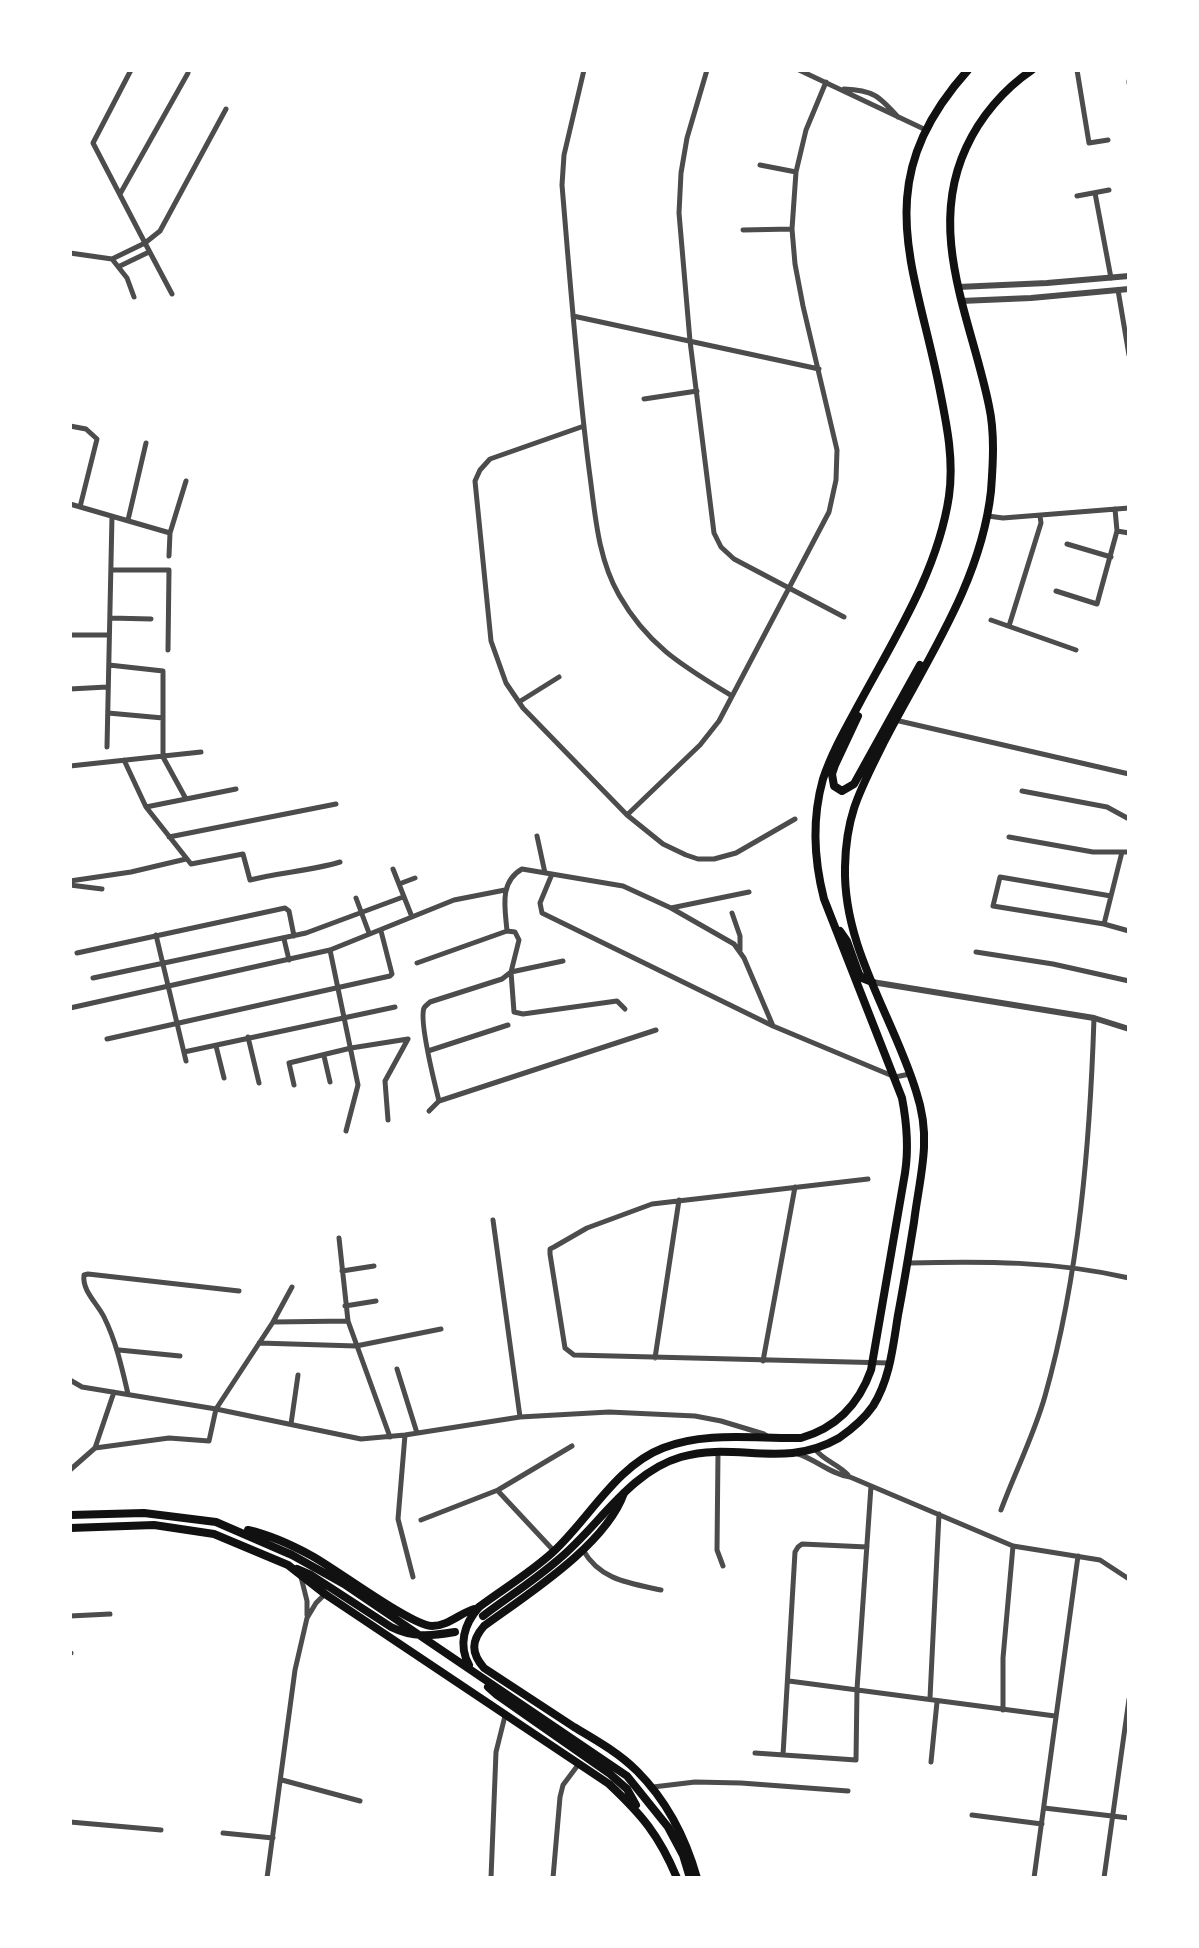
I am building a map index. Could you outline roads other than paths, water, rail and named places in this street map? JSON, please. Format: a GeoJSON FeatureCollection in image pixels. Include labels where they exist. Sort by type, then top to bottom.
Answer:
{"type":"FeatureCollection","features":[{"type":"Feature","properties":{"kind":"main road"},"geometry":{"type":"LineString","coordinates":[[676,1878],[658,1837],[627,1789],[474,1674],[465,1659],[463,1644],[467,1623],[554,1551],[618,1479],[660,1449],[696,1439],[801,1438],[833,1424],[865,1387],[908,1149],[908,1126],[902,1098],[834,924],[817,869],[818,804],[834,752],[932,559],[949,492],[951,463],[946,418],[913,276],[905,214],[912,169],[926,130],[968,70]]}},
{"type":"Feature","properties":{"kind":"main road"},"geometry":{"type":"LineString","coordinates":[[70,1515],[173,1514],[262,1534],[312,1556],[424,1626],[439,1625],[481,1611],[558,1560],[624,1493],[666,1462],[718,1452],[798,1454],[851,1430],[866,1416],[877,1399],[890,1362],[924,1150],[924,1119],[850,920],[844,872],[846,838],[854,802],[974,566],[988,516],[990,410],[958,287],[949,205],[960,159],[983,118],[1013,83],[1032,70]]}},
{"type":"Feature","properties":{"kind":"main road"},"geometry":{"type":"LineString","coordinates":[[891,644],[835,765],[832,782],[837,789],[846,790],[854,784],[914,673],[936,644]]}},
{"type":"Feature","properties":{"kind":"main road"},"geometry":{"type":"LineString","coordinates":[[834,924],[847,941],[862,978],[872,982]]}},
{"type":"Feature","properties":{"kind":"main road"},"geometry":{"type":"LineString","coordinates":[[624,1493],[619,1506],[564,1568],[484,1626],[474,1639],[474,1653],[484,1668],[616,1753],[638,1772],[675,1824],[692,1858],[694,1878]]}},
{"type":"Feature","properties":{"kind":"main road"},"geometry":{"type":"LineString","coordinates":[[71,1528],[132,1524],[214,1534],[311,1575],[404,1633],[429,1636],[455,1632]]}},
{"type":"Feature","properties":{"kind":"main road"},"geometry":{"type":"LineString","coordinates":[[229,1526],[344,1584],[628,1776],[668,1827],[694,1878]]}},
{"type":"Feature","properties":{"kind":"main road"},"geometry":{"type":"LineString","coordinates":[[288,1565],[325,1594],[580,1762],[641,1814]]}},
{"type":"Feature","properties":{"kind":"street"},"geometry":{"type":"LineString","coordinates":[[131,70],[93,143],[172,294]]}},
{"type":"Feature","properties":{"kind":"street"},"geometry":{"type":"LineString","coordinates":[[584,70],[564,155],[562,185],[598,536],[617,592],[646,634],[670,658],[732,697]]}},
{"type":"Feature","properties":{"kind":"street"},"geometry":{"type":"LineString","coordinates":[[708,70],[687,138],[679,213],[714,533],[734,559],[844,617]]}},
{"type":"Feature","properties":{"kind":"street"},"geometry":{"type":"LineString","coordinates":[[799,70],[926,130]]}},
{"type":"Feature","properties":{"kind":"street"},"geometry":{"type":"LineString","coordinates":[[1077,70],[1090,143],[1108,140]]}},
{"type":"Feature","properties":{"kind":"street"},"geometry":{"type":"LineString","coordinates":[[120,194],[188,73]]}},
{"type":"Feature","properties":{"kind":"street"},"geometry":{"type":"LineString","coordinates":[[628,815],[719,721],[829,512],[837,450],[795,264],[792,229],[796,172],[806,130],[826,82]]}},
{"type":"Feature","properties":{"kind":"street"},"geometry":{"type":"LineString","coordinates":[[841,89],[864,90],[879,96],[900,118]]}},
{"type":"Feature","properties":{"kind":"street"},"geometry":{"type":"LineString","coordinates":[[112,259],[160,231],[226,109]]}},
{"type":"Feature","properties":{"kind":"street"},"geometry":{"type":"LineString","coordinates":[[760,164],[796,172]]}},
{"type":"Feature","properties":{"kind":"street"},"geometry":{"type":"LineString","coordinates":[[1078,196],[1109,190]]}},
{"type":"Feature","properties":{"kind":"street"},"geometry":{"type":"LineString","coordinates":[[1095,193],[1111,278]]}},
{"type":"Feature","properties":{"kind":"street"},"geometry":{"type":"LineString","coordinates":[[743,230],[792,229]]}},
{"type":"Feature","properties":{"kind":"street"},"geometry":{"type":"LineString","coordinates":[[120,266],[150,252]]}},
{"type":"Feature","properties":{"kind":"street"},"geometry":{"type":"LineString","coordinates":[[70,253],[112,259],[120,266],[134,296]]}},
{"type":"Feature","properties":{"kind":"street"},"geometry":{"type":"LineString","coordinates":[[958,287],[1129,276]]}},
{"type":"Feature","properties":{"kind":"street"},"geometry":{"type":"LineString","coordinates":[[1047,283],[1048,296]]}},
{"type":"Feature","properties":{"kind":"street"},"geometry":{"type":"LineString","coordinates":[[961,301],[1129,288]]}},
{"type":"Feature","properties":{"kind":"street"},"geometry":{"type":"LineString","coordinates":[[1118,290],[1129,355]]}},
{"type":"Feature","properties":{"kind":"street"},"geometry":{"type":"LineString","coordinates":[[573,316],[819,369]]}},
{"type":"Feature","properties":{"kind":"street"},"geometry":{"type":"LineString","coordinates":[[644,399],[697,391]]}},
{"type":"Feature","properties":{"kind":"street"},"geometry":{"type":"LineString","coordinates":[[70,426],[86,429],[97,440],[80,507]]}},
{"type":"Feature","properties":{"kind":"street"},"geometry":{"type":"LineString","coordinates":[[584,426],[490,460],[480,470],[476,482],[490,641],[506,682],[521,705],[628,815],[663,844],[698,860],[714,859],[736,853],[795,819]]}},
{"type":"Feature","properties":{"kind":"street"},"geometry":{"type":"LineString","coordinates":[[128,520],[146,443]]}},
{"type":"Feature","properties":{"kind":"street"},"geometry":{"type":"LineString","coordinates":[[169,556],[170,532],[186,481]]}},
{"type":"Feature","properties":{"kind":"street"},"geometry":{"type":"LineString","coordinates":[[70,504],[170,532]]}},
{"type":"Feature","properties":{"kind":"street"},"geometry":{"type":"LineString","coordinates":[[988,516],[1129,508]]}},
{"type":"Feature","properties":{"kind":"street"},"geometry":{"type":"LineString","coordinates":[[1056,591],[1098,604],[1117,531],[1115,509]]}},
{"type":"Feature","properties":{"kind":"street"},"geometry":{"type":"LineString","coordinates":[[107,747],[112,516]]}},
{"type":"Feature","properties":{"kind":"street"},"geometry":{"type":"LineString","coordinates":[[1008,626],[1040,516]]}},
{"type":"Feature","properties":{"kind":"street"},"geometry":{"type":"LineString","coordinates":[[1117,531],[1129,533]]}},
{"type":"Feature","properties":{"kind":"street"},"geometry":{"type":"LineString","coordinates":[[1067,544],[1112,557]]}},
{"type":"Feature","properties":{"kind":"street"},"geometry":{"type":"LineString","coordinates":[[110,570],[169,571],[168,650]]}},
{"type":"Feature","properties":{"kind":"street"},"geometry":{"type":"LineString","coordinates":[[110,618],[151,619]]}},
{"type":"Feature","properties":{"kind":"street"},"geometry":{"type":"LineString","coordinates":[[991,620],[1076,650]]}},
{"type":"Feature","properties":{"kind":"street"},"geometry":{"type":"LineString","coordinates":[[70,636],[109,635]]}},
{"type":"Feature","properties":{"kind":"street"},"geometry":{"type":"LineString","coordinates":[[108,665],[163,671],[163,757],[186,799]]}},
{"type":"Feature","properties":{"kind":"street"},"geometry":{"type":"LineString","coordinates":[[521,705],[559,677]]}},
{"type":"Feature","properties":{"kind":"street"},"geometry":{"type":"LineString","coordinates":[[70,689],[108,687]]}},
{"type":"Feature","properties":{"kind":"street"},"geometry":{"type":"LineString","coordinates":[[108,713],[163,718]]}},
{"type":"Feature","properties":{"kind":"street"},"geometry":{"type":"LineString","coordinates":[[896,720],[1129,774]]}},
{"type":"Feature","properties":{"kind":"street"},"geometry":{"type":"LineString","coordinates":[[70,766],[201,752]]}},
{"type":"Feature","properties":{"kind":"street"},"geometry":{"type":"LineString","coordinates":[[124,760],[146,807],[188,861]]}},
{"type":"Feature","properties":{"kind":"street"},"geometry":{"type":"LineString","coordinates":[[146,807],[236,789]]}},
{"type":"Feature","properties":{"kind":"street"},"geometry":{"type":"LineString","coordinates":[[1022,790],[1107,806],[1129,818]]}},
{"type":"Feature","properties":{"kind":"street"},"geometry":{"type":"LineString","coordinates":[[169,838],[336,804]]}},
{"type":"Feature","properties":{"kind":"street"},"geometry":{"type":"LineString","coordinates":[[536,836],[549,873],[540,903],[542,913],[772,1026],[894,1076],[910,1074]]}},
{"type":"Feature","properties":{"kind":"street"},"geometry":{"type":"LineString","coordinates":[[1009,837],[1093,852],[1125,852],[1104,924]]}},
{"type":"Feature","properties":{"kind":"street"},"geometry":{"type":"LineString","coordinates":[[70,883],[242,854],[250,880],[340,862]]}},
{"type":"Feature","properties":{"kind":"street"},"geometry":{"type":"LineString","coordinates":[[393,869],[412,917]]}},
{"type":"Feature","properties":{"kind":"street"},"geometry":{"type":"LineString","coordinates":[[507,931],[505,890],[510,879],[522,869],[623,886],[734,944],[772,1026]]}},
{"type":"Feature","properties":{"kind":"street"},"geometry":{"type":"LineString","coordinates":[[1111,896],[1000,877],[993,906],[1129,931]]}},
{"type":"Feature","properties":{"kind":"street"},"geometry":{"type":"LineString","coordinates":[[399,884],[414,878]]}},
{"type":"Feature","properties":{"kind":"street"},"geometry":{"type":"LineString","coordinates":[[70,883],[102,890]]}},
{"type":"Feature","properties":{"kind":"street"},"geometry":{"type":"LineString","coordinates":[[70,1008],[330,950],[454,900],[505,890]]}},
{"type":"Feature","properties":{"kind":"street"},"geometry":{"type":"LineString","coordinates":[[670,908],[750,892]]}},
{"type":"Feature","properties":{"kind":"street"},"geometry":{"type":"LineString","coordinates":[[93,978],[294,936],[403,897]]}},
{"type":"Feature","properties":{"kind":"street"},"geometry":{"type":"LineString","coordinates":[[356,898],[369,934]]}},
{"type":"Feature","properties":{"kind":"street"},"geometry":{"type":"LineString","coordinates":[[77,954],[285,908],[294,936]]}},
{"type":"Feature","properties":{"kind":"street"},"geometry":{"type":"LineString","coordinates":[[732,913],[740,950]]}},
{"type":"Feature","properties":{"kind":"street"},"geometry":{"type":"LineString","coordinates":[[107,1039],[391,975],[380,930]]}},
{"type":"Feature","properties":{"kind":"street"},"geometry":{"type":"LineString","coordinates":[[417,963],[507,931],[515,932],[519,940],[511,972],[514,1012],[523,1014],[617,1000],[625,1009]]}},
{"type":"Feature","properties":{"kind":"street"},"geometry":{"type":"LineString","coordinates":[[156,935],[186,1061]]}},
{"type":"Feature","properties":{"kind":"street"},"geometry":{"type":"LineString","coordinates":[[284,938],[289,960]]}},
{"type":"Feature","properties":{"kind":"street"},"geometry":{"type":"LineString","coordinates":[[330,950],[358,1086],[346,1131]]}},
{"type":"Feature","properties":{"kind":"street"},"geometry":{"type":"LineString","coordinates":[[976,952],[1129,981]]}},
{"type":"Feature","properties":{"kind":"street"},"geometry":{"type":"LineString","coordinates":[[439,1102],[424,1007],[502,979],[511,972],[563,960]]}},
{"type":"Feature","properties":{"kind":"street"},"geometry":{"type":"LineString","coordinates":[[872,982],[1094,1018],[1129,1029]]}},
{"type":"Feature","properties":{"kind":"street"},"geometry":{"type":"LineString","coordinates":[[184,1052],[395,1006]]}},
{"type":"Feature","properties":{"kind":"street"},"geometry":{"type":"LineString","coordinates":[[1001,1510],[1044,1400],[1060,1332],[1088,1129],[1094,1018]]}},
{"type":"Feature","properties":{"kind":"street"},"geometry":{"type":"LineString","coordinates":[[428,1051],[508,1024]]}},
{"type":"Feature","properties":{"kind":"street"},"geometry":{"type":"LineString","coordinates":[[428,1110],[439,1102],[656,1030]]}},
{"type":"Feature","properties":{"kind":"street"},"geometry":{"type":"LineString","coordinates":[[248,1037],[259,1083]]}},
{"type":"Feature","properties":{"kind":"street"},"geometry":{"type":"LineString","coordinates":[[294,1085],[289,1063],[408,1039],[384,1080],[388,1120]]}},
{"type":"Feature","properties":{"kind":"street"},"geometry":{"type":"LineString","coordinates":[[216,1045],[224,1078]]}},
{"type":"Feature","properties":{"kind":"street"},"geometry":{"type":"LineString","coordinates":[[324,1055],[330,1082]]}},
{"type":"Feature","properties":{"kind":"street"},"geometry":{"type":"LineString","coordinates":[[868,1179],[652,1204],[587,1228],[554,1246],[550,1254],[569,1354],[890,1362]]}},
{"type":"Feature","properties":{"kind":"street"},"geometry":{"type":"LineString","coordinates":[[763,1360],[795,1187]]}},
{"type":"Feature","properties":{"kind":"street"},"geometry":{"type":"LineString","coordinates":[[655,1358],[679,1200]]}},
{"type":"Feature","properties":{"kind":"street"},"geometry":{"type":"LineString","coordinates":[[493,1220],[520,1417]]}},
{"type":"Feature","properties":{"kind":"street"},"geometry":{"type":"LineString","coordinates":[[338,1238],[348,1321],[390,1436]]}},
{"type":"Feature","properties":{"kind":"street"},"geometry":{"type":"LineString","coordinates":[[907,1264],[1072,1266],[1129,1278]]}},
{"type":"Feature","properties":{"kind":"street"},"geometry":{"type":"LineString","coordinates":[[342,1271],[374,1266]]}},
{"type":"Feature","properties":{"kind":"street"},"geometry":{"type":"LineString","coordinates":[[128,1394],[117,1350],[83,1278],[88,1274],[240,1290]]}},
{"type":"Feature","properties":{"kind":"street"},"geometry":{"type":"LineString","coordinates":[[95,1448],[169,1438],[208,1441],[216,1409],[292,1287]]}},
{"type":"Feature","properties":{"kind":"street"},"geometry":{"type":"LineString","coordinates":[[346,1306],[376,1301]]}},
{"type":"Feature","properties":{"kind":"street"},"geometry":{"type":"LineString","coordinates":[[273,1322],[348,1321]]}},
{"type":"Feature","properties":{"kind":"street"},"geometry":{"type":"LineString","coordinates":[[259,1343],[356,1346],[442,1329]]}},
{"type":"Feature","properties":{"kind":"street"},"geometry":{"type":"LineString","coordinates":[[117,1350],[180,1356]]}},
{"type":"Feature","properties":{"kind":"street"},"geometry":{"type":"LineString","coordinates":[[397,1368],[418,1433]]}},
{"type":"Feature","properties":{"kind":"street"},"geometry":{"type":"LineString","coordinates":[[291,1424],[298,1376]]}},
{"type":"Feature","properties":{"kind":"street"},"geometry":{"type":"LineString","coordinates":[[70,1380],[82,1387],[361,1439],[520,1417],[609,1412],[696,1416],[771,1439]]}},
{"type":"Feature","properties":{"kind":"street"},"geometry":{"type":"LineString","coordinates":[[70,1470],[95,1448],[114,1392]]}},
{"type":"Feature","properties":{"kind":"street"},"geometry":{"type":"LineString","coordinates":[[406,1435],[398,1519],[413,1577]]}},
{"type":"Feature","properties":{"kind":"street"},"geometry":{"type":"LineString","coordinates":[[420,1520],[498,1490],[572,1446]]}},
{"type":"Feature","properties":{"kind":"street"},"geometry":{"type":"LineString","coordinates":[[815,1449],[850,1477]]}},
{"type":"Feature","properties":{"kind":"street"},"geometry":{"type":"LineString","coordinates":[[718,1452],[717,1550],[723,1566]]}},
{"type":"Feature","properties":{"kind":"street"},"geometry":{"type":"LineString","coordinates":[[798,1454],[836,1474],[1013,1546],[1100,1560],[1129,1578]]}},
{"type":"Feature","properties":{"kind":"street"},"geometry":{"type":"LineString","coordinates":[[756,1753],[856,1760],[856,1689],[871,1486]]}},
{"type":"Feature","properties":{"kind":"street"},"geometry":{"type":"LineString","coordinates":[[498,1490],[554,1551]]}},
{"type":"Feature","properties":{"kind":"street"},"geometry":{"type":"LineString","coordinates":[[931,1762],[939,1514]]}},
{"type":"Feature","properties":{"kind":"street"},"geometry":{"type":"LineString","coordinates":[[783,1755],[795,1552],[802,1544],[867,1547]]}},
{"type":"Feature","properties":{"kind":"street"},"geometry":{"type":"LineString","coordinates":[[1003,1710],[1013,1546]]}},
{"type":"Feature","properties":{"kind":"street"},"geometry":{"type":"LineString","coordinates":[[582,1550],[599,1571],[616,1580],[661,1590]]}},
{"type":"Feature","properties":{"kind":"street"},"geometry":{"type":"LineString","coordinates":[[1034,1878],[1078,1556]]}},
{"type":"Feature","properties":{"kind":"street"},"geometry":{"type":"LineString","coordinates":[[267,1878],[295,1670],[307,1618],[301,1577]]}},
{"type":"Feature","properties":{"kind":"street"},"geometry":{"type":"LineString","coordinates":[[307,1618],[325,1594]]}},
{"type":"Feature","properties":{"kind":"street"},"geometry":{"type":"LineString","coordinates":[[70,1616],[110,1614]]}},
{"type":"Feature","properties":{"kind":"street"},"geometry":{"type":"LineString","coordinates":[[789,1682],[1056,1716]]}},
{"type":"Feature","properties":{"kind":"street"},"geometry":{"type":"LineString","coordinates":[[1104,1878],[1129,1699]]}},
{"type":"Feature","properties":{"kind":"street"},"geometry":{"type":"LineString","coordinates":[[492,1878],[496,1752],[506,1713]]}},
{"type":"Feature","properties":{"kind":"street"},"geometry":{"type":"LineString","coordinates":[[553,1878],[560,1797],[563,1785],[580,1762]]}},
{"type":"Feature","properties":{"kind":"street"},"geometry":{"type":"LineString","coordinates":[[282,1780],[360,1802]]}},
{"type":"Feature","properties":{"kind":"street"},"geometry":{"type":"LineString","coordinates":[[651,1788],[694,1782],[848,1791]]}},
{"type":"Feature","properties":{"kind":"street"},"geometry":{"type":"LineString","coordinates":[[1044,1808],[1129,1818]]}},
{"type":"Feature","properties":{"kind":"street"},"geometry":{"type":"LineString","coordinates":[[972,1815],[1042,1824]]}},
{"type":"Feature","properties":{"kind":"street"},"geometry":{"type":"LineString","coordinates":[[70,1822],[160,1830]]}},
{"type":"Feature","properties":{"kind":"street"},"geometry":{"type":"LineString","coordinates":[[224,1833],[273,1838]]}}]}
